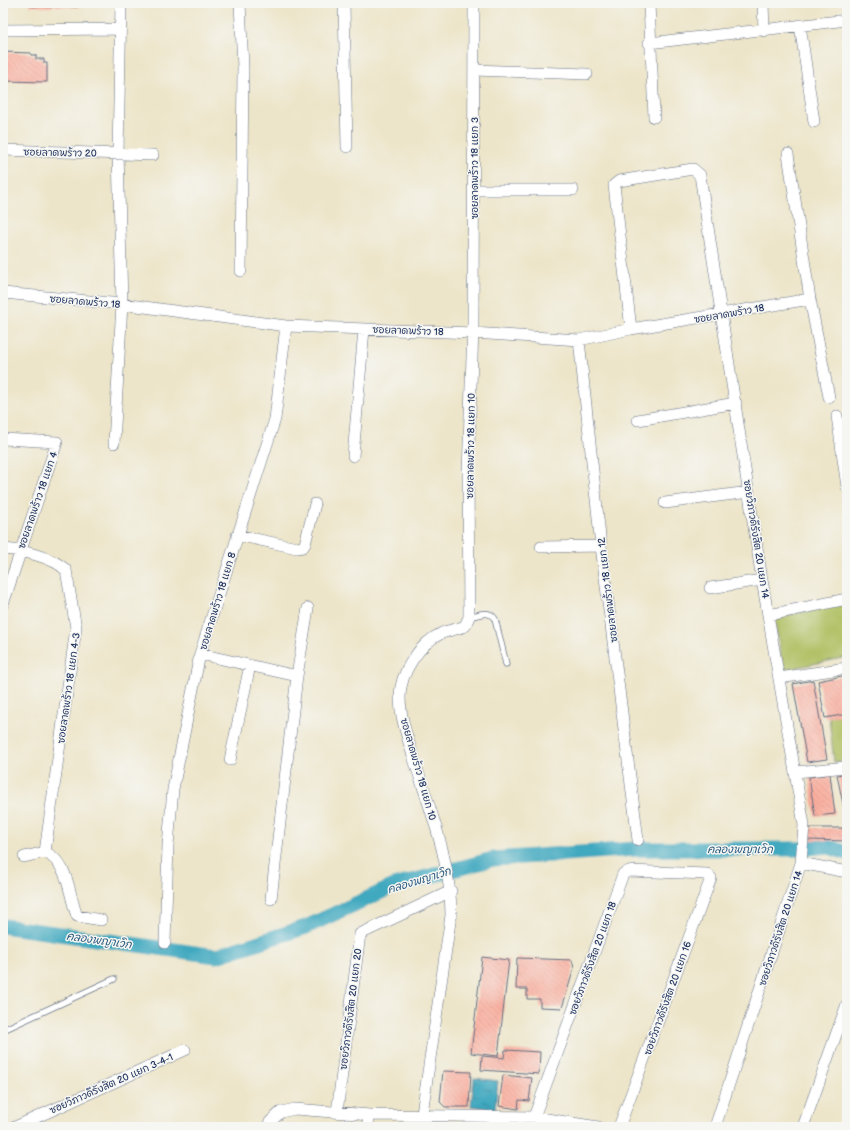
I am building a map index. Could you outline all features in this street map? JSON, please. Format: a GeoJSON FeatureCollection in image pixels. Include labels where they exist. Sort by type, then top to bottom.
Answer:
{"type":"FeatureCollection","features":[{"type":"Feature","properties":{"kind":"street"},"geometry":{"type":"LineString","coordinates":[[114,443],[122,304],[118,153],[121,3]]}},
{"type":"Feature","properties":{"kind":"street"},"geometry":{"type":"LineString","coordinates":[[240,3],[243,68],[241,271]]}},
{"type":"Feature","properties":{"kind":"street"},"geometry":{"type":"LineString","coordinates":[[344,3],[347,147]]}},
{"type":"Feature","properties":{"kind":"street","name":"ซอยลาดพร้าว 18 แยก 3"},"geometry":{"type":"LineString","coordinates":[[473,333],[474,3]]}},
{"type":"Feature","properties":{"kind":"street"},"geometry":{"type":"LineString","coordinates":[[649,3],[654,117]]}},
{"type":"Feature","properties":{"kind":"street"},"geometry":{"type":"LineString","coordinates":[[763,3],[764,31]]}},
{"type":"Feature","properties":{"kind":"street"},"geometry":{"type":"LineString","coordinates":[[650,43],[764,31],[800,25],[847,20]]}},
{"type":"Feature","properties":{"kind":"street"},"geometry":{"type":"LineString","coordinates":[[800,25],[814,122]]}},
{"type":"Feature","properties":{"kind":"street"},"geometry":{"type":"LineString","coordinates":[[3,30],[120,29]]}},
{"type":"Feature","properties":{"kind":"street"},"geometry":{"type":"LineString","coordinates":[[474,70],[587,74]]}},
{"type":"Feature","properties":{"kind":"street","name":"ซอยลาดพร้าว 20"},"geometry":{"type":"LineString","coordinates":[[3,150],[153,155]]}},
{"type":"Feature","properties":{"kind":"street"},"geometry":{"type":"LineString","coordinates":[[788,154],[810,299],[829,396]]}},
{"type":"Feature","properties":{"kind":"street","name":"ซอยวิภาวดีรังสิต 20 แยก 14"},"geometry":{"type":"LineString","coordinates":[[631,329],[614,184],[618,181],[693,170],[700,175],[762,580],[804,825],[801,863],[715,1127]]}},
{"type":"Feature","properties":{"kind":"street"},"geometry":{"type":"LineString","coordinates":[[474,190],[573,190]]}},
{"type":"Feature","properties":{"kind":"street","name":"ซอยลาดพร้าว 18"},"geometry":{"type":"LineString","coordinates":[[3,293],[122,304],[286,326],[473,333],[579,340],[631,329],[722,315],[810,299]]}},
{"type":"Feature","properties":{"kind":"street","name":"ซอยลาดพร้าว 18 แยก 8"},"geometry":{"type":"LineString","coordinates":[[286,326],[275,419],[200,654],[297,676]]}},
{"type":"Feature","properties":{"kind":"street"},"geometry":{"type":"LineString","coordinates":[[353,456],[364,329]]}},
{"type":"Feature","properties":{"kind":"street","name":"ซอยลาดพร้าว 18 แยก 10"},"geometry":{"type":"LineString","coordinates":[[420,1127],[423,1116],[451,915],[451,891],[446,861],[405,729],[400,696],[404,678],[412,660],[424,646],[441,634],[466,626],[469,617],[468,473],[473,333]]}},
{"type":"Feature","properties":{"kind":"street","name":"ซอยลาดพร้าว 18 แยก 12"},"geometry":{"type":"LineString","coordinates":[[579,340],[601,546],[638,840]]}},
{"type":"Feature","properties":{"kind":"street"},"geometry":{"type":"LineString","coordinates":[[638,420],[736,403]]}},
{"type":"Feature","properties":{"kind":"street"},"geometry":{"type":"LineString","coordinates":[[837,416],[847,487]]}},
{"type":"Feature","properties":{"kind":"street","name":"ซอยลาดพร้าว 18 แยก 4"},"geometry":{"type":"LineString","coordinates":[[3,439],[57,442],[3,604]]}},
{"type":"Feature","properties":{"kind":"street"},"geometry":{"type":"LineString","coordinates":[[665,503],[749,492]]}},
{"type":"Feature","properties":{"kind":"street"},"geometry":{"type":"LineString","coordinates":[[237,535],[296,548],[303,547],[315,504]]}},
{"type":"Feature","properties":{"kind":"street"},"geometry":{"type":"LineString","coordinates":[[541,547],[601,546]]}},
{"type":"Feature","properties":{"kind":"street","name":"ซอยลาดพร้าว 18 แยก 4-3"},"geometry":{"type":"LineString","coordinates":[[3,549],[20,550],[61,564],[66,570],[76,619],[75,636],[45,852]]}},
{"type":"Feature","properties":{"kind":"street"},"geometry":{"type":"LineString","coordinates":[[710,588],[762,580]]}},
{"type":"Feature","properties":{"kind":"street"},"geometry":{"type":"LineString","coordinates":[[769,615],[847,599]]}},
{"type":"Feature","properties":{"kind":"street"},"geometry":{"type":"LineString","coordinates":[[271,899],[297,676],[308,608]]}},
{"type":"Feature","properties":{"kind":"street"},"geometry":{"type":"LineString","coordinates":[[165,943],[168,845],[173,789],[200,654]]}},
{"type":"Feature","properties":{"kind":"street"},"geometry":{"type":"LineString","coordinates":[[230,760],[250,665]]}},
{"type":"Feature","properties":{"kind":"street"},"geometry":{"type":"LineString","coordinates":[[778,678],[847,668]]}},
{"type":"Feature","properties":{"kind":"street"},"geometry":{"type":"LineString","coordinates":[[796,772],[847,767]]}},
{"type":"Feature","properties":{"kind":"street"},"geometry":{"type":"LineString","coordinates":[[24,856],[45,852],[53,856],[66,876],[77,916],[101,920]]}},
{"type":"Feature","properties":{"kind":"street"},"geometry":{"type":"LineString","coordinates":[[801,863],[847,872]]}},
{"type":"Feature","properties":{"kind":"street","name":"ซอยวิภาวดีรังสิต 20 แยก 18"},"geometry":{"type":"LineString","coordinates":[[534,1117],[623,874],[629,871],[702,873]]}},
{"type":"Feature","properties":{"kind":"street","name":"ซอยวิภาวดีรังสิต 20 แยก 16"},"geometry":{"type":"LineString","coordinates":[[619,1127],[710,878],[707,874],[702,873]]}},
{"type":"Feature","properties":{"kind":"street","name":"ซอยวิภาวดีรังสิต 20 แยก 20"},"geometry":{"type":"LineString","coordinates":[[337,1112],[360,934],[451,891]]}},
{"type":"Feature","properties":{"kind":"street"},"geometry":{"type":"LineString","coordinates":[[803,1127],[847,1004]]}},
{"type":"Feature","properties":{"kind":"street","name":"ซอยวิภาวดีรังสิต 20 แยก 3-4-1"},"geometry":{"type":"LineString","coordinates":[[15,1127],[185,1050]]}},
{"type":"Feature","properties":{"kind":"street"},"geometry":{"type":"LineString","coordinates":[[267,1127],[270,1122],[281,1112],[294,1110],[370,1115],[534,1117],[598,1127]]}},
{"type":"Feature","properties":{"kind":"street"},"geometry":{"type":"LineString","coordinates":[[367,1127],[370,1115]]}},
{"type":"Feature","properties":{"kind":"lane"},"geometry":{"type":"LineString","coordinates":[[469,617],[488,613],[492,614],[496,619],[506,664]]}},
{"type":"Feature","properties":{"kind":"lane"},"geometry":{"type":"LineString","coordinates":[[3,1030],[114,980]]}},
{"type":"Feature","properties":{"kind":"green space"},"geometry":{"type":"Polygon","coordinates":[[[847,603],[847,657],[784,670],[774,618],[847,603]]]}},
{"type":"Feature","properties":{"kind":"green space"},"geometry":{"type":"Polygon","coordinates":[[[847,713],[847,760],[834,762],[829,717],[847,713]]]}},
{"type":"Feature","properties":{"kind":"water"},"geometry":{"type":"Polygon","coordinates":[[[474,1078],[498,1081],[495,1109],[471,1106],[474,1078]]]}},
{"type":"Feature","properties":{"kind":"building"},"geometry":{"type":"Polygon","coordinates":[[[30,3],[53,3],[53,7],[30,6],[30,3]]]}},
{"type":"Feature","properties":{"kind":"building"},"geometry":{"type":"Polygon","coordinates":[[[56,3],[78,3],[78,7],[55,6],[56,3]]]}},
{"type":"Feature","properties":{"kind":"building"},"geometry":{"type":"Polygon","coordinates":[[[3,52],[31,53],[31,55],[36,55],[36,59],[44,59],[44,63],[47,63],[47,82],[3,81],[3,52]]]}},
{"type":"Feature","properties":{"kind":"building"},"geometry":{"type":"Polygon","coordinates":[[[847,675],[847,714],[825,718],[818,681],[847,675]]]}},
{"type":"Feature","properties":{"kind":"building"},"geometry":{"type":"Polygon","coordinates":[[[813,680],[827,759],[807,762],[793,684],[813,680]]]}},
{"type":"Feature","properties":{"kind":"building"},"geometry":{"type":"Polygon","coordinates":[[[847,773],[847,809],[844,809],[837,775],[847,773]]]}},
{"type":"Feature","properties":{"kind":"building"},"geometry":{"type":"Polygon","coordinates":[[[830,774],[835,814],[815,816],[809,777],[830,774]]]}},
{"type":"Feature","properties":{"kind":"building"},"geometry":{"type":"Polygon","coordinates":[[[847,813],[847,841],[807,840],[808,828],[843,828],[847,813]]]}},
{"type":"Feature","properties":{"kind":"building"},"geometry":{"type":"Polygon","coordinates":[[[482,957],[509,960],[498,1056],[471,1053],[482,957]]]}},
{"type":"Feature","properties":{"kind":"building"},"geometry":{"type":"Polygon","coordinates":[[[517,958],[572,960],[574,968],[562,1008],[540,1007],[540,999],[527,999],[527,989],[516,989],[517,958]]]}},
{"type":"Feature","properties":{"kind":"building"},"geometry":{"type":"Polygon","coordinates":[[[505,1050],[540,1052],[539,1074],[481,1070],[482,1056],[504,1058],[505,1050]]]}},
{"type":"Feature","properties":{"kind":"building"},"geometry":{"type":"Polygon","coordinates":[[[443,1071],[471,1072],[469,1107],[445,1107],[440,1102],[443,1071]]]}},
{"type":"Feature","properties":{"kind":"building"},"geometry":{"type":"Polygon","coordinates":[[[503,1075],[532,1078],[529,1101],[519,1100],[518,1109],[499,1106],[503,1075]]]}},
{"type":"Feature","properties":{"kind":"waterway","name":"คลองพญาเวิก"},"geometry":{"type":"LineString","coordinates":[[3,926],[216,956],[306,927],[394,886],[493,859],[636,849],[801,849],[826,846],[847,853]]}}]}
